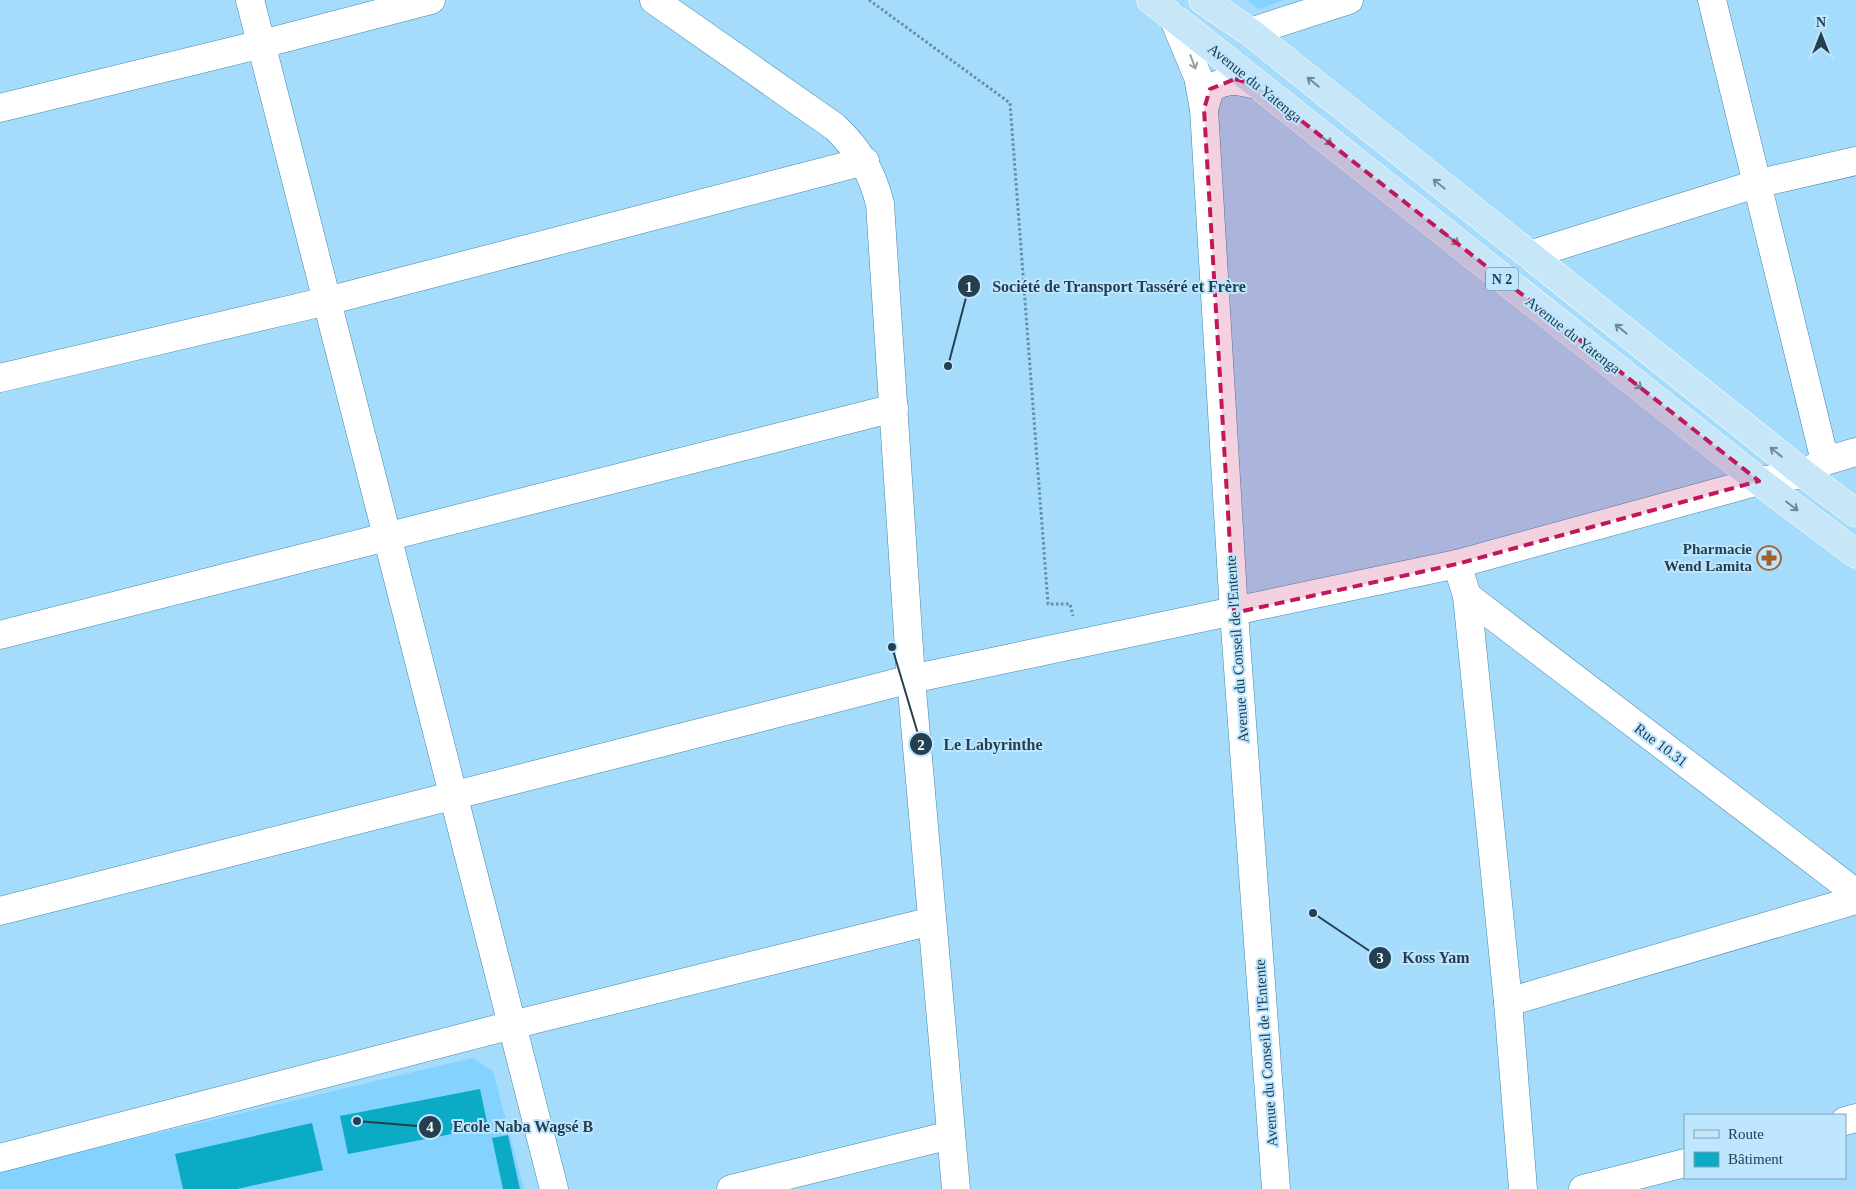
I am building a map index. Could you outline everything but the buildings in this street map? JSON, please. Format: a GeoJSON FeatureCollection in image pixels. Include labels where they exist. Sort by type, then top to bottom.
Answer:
{"type":"FeatureCollection","features":[{"type":"Feature","properties":{"kind":"main road","name":"Avenue du Yatenga"},"geometry":{"type":"LineString","coordinates":[[1151,0],[1256,85],[1759,481],[1856,554]]}},
{"type":"Feature","properties":{"kind":"main road","name":"N 2"},"geometry":{"type":"LineString","coordinates":[[1203,0],[1250,32],[1529,256],[1814,468],[1856,513]]}},
{"type":"Feature","properties":{"kind":"street"},"geometry":{"type":"LineString","coordinates":[[250,0],[554,1189]]}},
{"type":"Feature","properties":{"kind":"street"},"geometry":{"type":"LineString","coordinates":[[0,108],[262,44],[431,0]]}},
{"type":"Feature","properties":{"kind":"street"},"geometry":{"type":"LineString","coordinates":[[654,0],[835,127],[865,161],[874,180],[880,204],[911,679],[956,1189]]}},
{"type":"Feature","properties":{"kind":"street"},"geometry":{"type":"LineString","coordinates":[[1250,32],[1349,0]]}},
{"type":"Feature","properties":{"kind":"street"},"geometry":{"type":"LineString","coordinates":[[1712,0],[1756,184],[1814,468]]}},
{"type":"Feature","properties":{"kind":"street","name":"Avenue du Conseil de l'Entente"},"geometry":{"type":"LineString","coordinates":[[1173,17],[1198,77],[1204,109],[1234,613],[1276,1189]]}},
{"type":"Feature","properties":{"kind":"street","name":"Avenue du Conseil de l'Entente"},"geometry":{"type":"LineString","coordinates":[[1204,109],[1210,89],[1222,81],[1235,79],[1256,85]]}},
{"type":"Feature","properties":{"kind":"street"},"geometry":{"type":"LineString","coordinates":[[0,378],[327,301],[865,161]]}},
{"type":"Feature","properties":{"kind":"street"},"geometry":{"type":"LineString","coordinates":[[1529,256],[1756,184],[1856,161]]}},
{"type":"Feature","properties":{"kind":"street"},"geometry":{"type":"LineString","coordinates":[[0,635],[894,408]]}},
{"type":"Feature","properties":{"kind":"street"},"geometry":{"type":"LineString","coordinates":[[0,911],[911,679],[1234,613],[1457,564],[1759,481],[1814,468],[1856,452]]}},
{"type":"Feature","properties":{"kind":"street"},"geometry":{"type":"LineString","coordinates":[[1457,564],[1466,596],[1508,1002],[1523,1189]]}},
{"type":"Feature","properties":{"kind":"street","name":"Rue 10.31"},"geometry":{"type":"LineString","coordinates":[[1466,596],[1856,893]]}},
{"type":"Feature","properties":{"kind":"street"},"geometry":{"type":"LineString","coordinates":[[1508,1002],[1856,900]]}},
{"type":"Feature","properties":{"kind":"street"},"geometry":{"type":"LineString","coordinates":[[0,1158],[512,1026],[932,921]]}},
{"type":"Feature","properties":{"kind":"street"},"geometry":{"type":"LineString","coordinates":[[731,1189],[951,1135]]}},
{"type":"Feature","properties":{"kind":"street"},"geometry":{"type":"LineString","coordinates":[[1583,1189],[1684,1163]]}},
{"type":"Feature","properties":{"kind":"path"},"geometry":{"type":"LineString","coordinates":[[869,0],[1010,103],[1048,604],[1070,604],[1080,644]]}},
{"type":"Feature","properties":{"kind":"highlighted area"},"geometry":{"type":"Polygon","coordinates":[[[1235,79],[1256,85],[1759,481],[1457,564],[1234,613],[1204,109],[1210,89],[1235,79]]]}},
{"type":"Feature","properties":{"kind":"shaded area"},"geometry":{"type":"Polygon","coordinates":[[[1247,0],[1284,0],[1259,9],[1247,0]]]}},
{"type":"Feature","properties":{"kind":"shaded area"},"geometry":{"type":"Polygon","coordinates":[[[472,1058],[493,1071],[524,1189],[0,1189],[0,1171],[472,1058]]]}},
{"type":"Feature","properties":{"kind":"place","name":"Société de Transport Tasséré et Frère"},"geometry":{"type":"Point","coordinates":[948,366]}},
{"type":"Feature","properties":{"kind":"place","name":"Pharmacie Wend Lamita"},"geometry":{"type":"Point","coordinates":[1769,558]}},
{"type":"Feature","properties":{"kind":"place","name":"Le Labyrinthe"},"geometry":{"type":"Point","coordinates":[892,647]}},
{"type":"Feature","properties":{"kind":"place","name":"Koss Yam"},"geometry":{"type":"Point","coordinates":[1313,913]}},
{"type":"Feature","properties":{"kind":"place","name":"Ecole Naba Wagsé B"},"geometry":{"type":"Point","coordinates":[357,1121]}}]}
